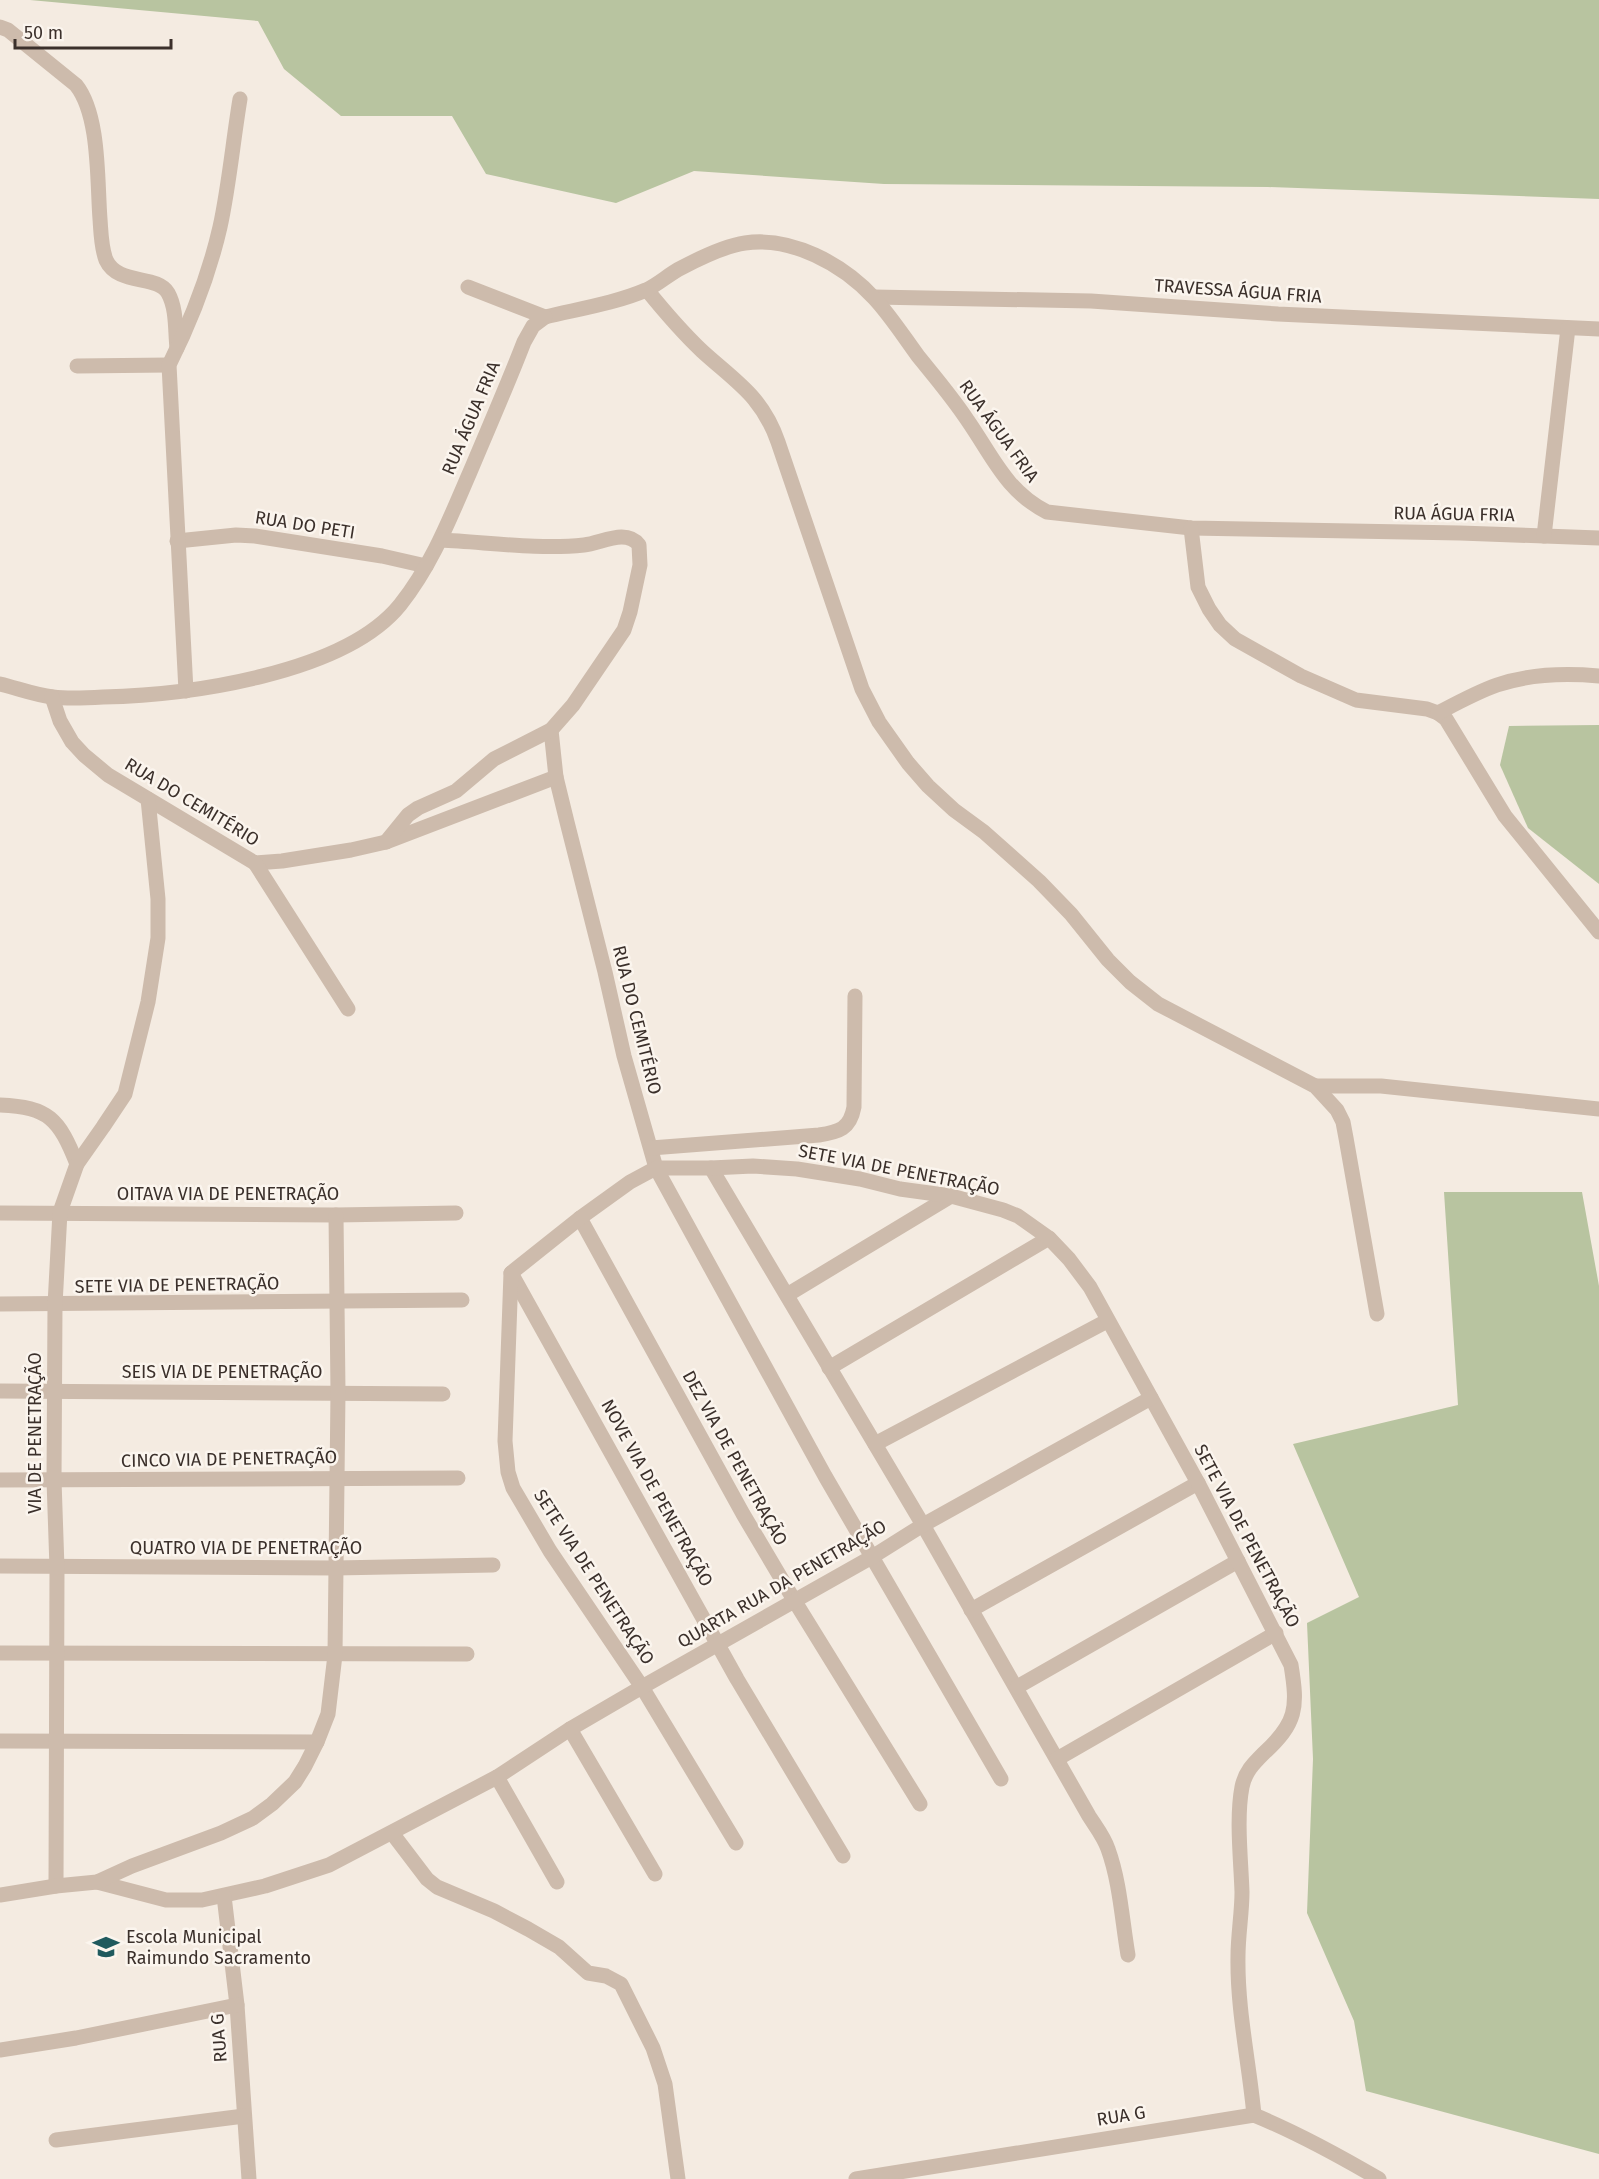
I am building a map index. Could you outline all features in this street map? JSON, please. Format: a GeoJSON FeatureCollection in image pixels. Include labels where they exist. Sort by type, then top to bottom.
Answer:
{"type":"FeatureCollection","features":[{"type":"Feature","properties":{"kind":"street"},"geometry":{"type":"LineString","coordinates":[[0,27],[8,30],[76,85],[84,95],[89,107],[93,130],[101,236],[107,262],[113,270],[124,276],[162,287],[168,293],[175,319],[177,348]]}},
{"type":"Feature","properties":{"kind":"street"},"geometry":{"type":"LineString","coordinates":[[186,691],[169,365],[196,304],[220,225],[240,99]]}},
{"type":"Feature","properties":{"kind":"street","name":"RUA ÁGUA FRIA"},"geometry":{"type":"LineString","coordinates":[[0,684],[52,697],[134,696],[186,691],[270,673],[308,661],[354,641],[376,628],[391,614],[426,566],[441,540],[532,326],[545,317],[597,305],[646,290],[681,268],[743,243],[770,242],[804,250],[842,270],[874,297],[968,421],[993,461],[1015,489],[1029,503],[1047,512],[1191,528],[1599,538]]}},
{"type":"Feature","properties":{"kind":"street"},"geometry":{"type":"LineString","coordinates":[[468,286],[545,317]]}},
{"type":"Feature","properties":{"kind":"street"},"geometry":{"type":"LineString","coordinates":[[646,290],[692,341],[747,389],[766,414],[778,442],[862,689],[879,722],[908,764],[940,798],[984,832],[1039,881],[1130,982],[1158,1004],[1315,1086],[1329,1100],[1343,1122],[1377,1314]]}},
{"type":"Feature","properties":{"kind":"street","name":"TRAVESSA ÁGUA FRIA"},"geometry":{"type":"LineString","coordinates":[[874,297],[1091,301],[1278,314],[1599,329]]}},
{"type":"Feature","properties":{"kind":"street"},"geometry":{"type":"LineString","coordinates":[[1544,536],[1568,328]]}},
{"type":"Feature","properties":{"kind":"street"},"geometry":{"type":"LineString","coordinates":[[77,366],[169,365]]}},
{"type":"Feature","properties":{"kind":"street"},"geometry":{"type":"LineString","coordinates":[[1191,528],[1198,587],[1220,625],[1235,639],[1301,676],[1356,700],[1417,707],[1438,713],[1451,725],[1486,787],[1512,824],[1599,932]]}},
{"type":"Feature","properties":{"kind":"street","name":"RUA DO PETI"},"geometry":{"type":"LineString","coordinates":[[177,541],[255,536],[382,556],[426,566]]}},
{"type":"Feature","properties":{"kind":"street"},"geometry":{"type":"LineString","coordinates":[[386,842],[398,825],[418,808],[456,791],[494,759],[551,730],[573,705],[624,630],[630,612],[641,553],[638,543],[627,536],[584,545],[525,545],[441,540]]}},
{"type":"Feature","properties":{"kind":"street"},"geometry":{"type":"LineString","coordinates":[[1438,713],[1486,689],[1521,678],[1599,676]]}},
{"type":"Feature","properties":{"kind":"street","name":"RUA DO CEMITÉRIO"},"geometry":{"type":"LineString","coordinates":[[52,697],[60,721],[72,742],[108,775],[255,863],[351,850],[386,842],[556,777]]}},
{"type":"Feature","properties":{"kind":"street","name":"RUA DO CEMITÉRIO"},"geometry":{"type":"LineString","coordinates":[[551,730],[556,777],[605,972],[621,1046],[656,1168],[872,1557],[1000,1779]]}},
{"type":"Feature","properties":{"kind":"street","name":"VIA DE PENETRAÇÃO"},"geometry":{"type":"LineString","coordinates":[[56,1886],[55,1305],[60,1212],[77,1164],[124,1094],[148,1002],[158,938],[158,899],[148,799]]}},
{"type":"Feature","properties":{"kind":"street"},"geometry":{"type":"LineString","coordinates":[[255,863],[348,1009]]}},
{"type":"Feature","properties":{"kind":"street"},"geometry":{"type":"LineString","coordinates":[[651,1148],[819,1135],[840,1130],[850,1122],[854,1107],[855,996]]}},
{"type":"Feature","properties":{"kind":"street"},"geometry":{"type":"LineString","coordinates":[[1315,1086],[1381,1086],[1599,1109]]}},
{"type":"Feature","properties":{"kind":"street"},"geometry":{"type":"LineString","coordinates":[[0,1105],[26,1106],[46,1113],[68,1142],[77,1164]]}},
{"type":"Feature","properties":{"kind":"street","name":"SETE VIA DE PENETRAÇÃO"},"geometry":{"type":"LineString","coordinates":[[736,1843],[642,1687],[544,1542],[527,1514],[508,1473],[505,1441],[511,1273],[580,1218],[630,1182],[656,1168],[753,1166],[797,1169],[951,1196],[1018,1216],[1049,1238],[1069,1259],[1090,1287],[1198,1483],[1291,1665],[1296,1694],[1294,1711],[1286,1731],[1249,1767],[1242,1786],[1240,1805],[1241,2012],[1254,2115]]}},
{"type":"Feature","properties":{"kind":"street"},"geometry":{"type":"LineString","coordinates":[[711,1168],[923,1525],[1108,1848],[1116,1879],[1128,1955]]}},
{"type":"Feature","properties":{"kind":"street"},"geometry":{"type":"LineString","coordinates":[[787,1295],[951,1196]]}},
{"type":"Feature","properties":{"kind":"street","name":"OITAVA VIA DE PENETRAÇÃO"},"geometry":{"type":"LineString","coordinates":[[0,1213],[336,1215],[456,1213]]}},
{"type":"Feature","properties":{"kind":"street"},"geometry":{"type":"LineString","coordinates":[[0,1895],[97,1882],[253,1818],[295,1782],[317,1742],[328,1714],[334,1655],[338,1392],[336,1215]]}},
{"type":"Feature","properties":{"kind":"street","name":"DEZ VIA DE PENETRAÇÃO"},"geometry":{"type":"LineString","coordinates":[[580,1218],[743,1514],[920,1804]]}},
{"type":"Feature","properties":{"kind":"street"},"geometry":{"type":"LineString","coordinates":[[829,1368],[1049,1238]]}},
{"type":"Feature","properties":{"kind":"street","name":"NOVE VIA DE PENETRAÇÃO"},"geometry":{"type":"LineString","coordinates":[[511,1273],[737,1679],[843,1856]]}},
{"type":"Feature","properties":{"kind":"street","name":"SETE VIA DE PENETRAÇÃO"},"geometry":{"type":"LineString","coordinates":[[0,1304],[462,1300]]}},
{"type":"Feature","properties":{"kind":"street"},"geometry":{"type":"LineString","coordinates":[[875,1444],[1107,1321]]}},
{"type":"Feature","properties":{"kind":"street","name":"SEIS VIA DE PENETRAÇÃO"},"geometry":{"type":"LineString","coordinates":[[0,1391],[443,1394]]}},
{"type":"Feature","properties":{"kind":"street","name":"QUARTA RUA DA PENETRAÇÃO"},"geometry":{"type":"LineString","coordinates":[[97,1882],[166,1900],[202,1900],[265,1886],[329,1865],[497,1777],[570,1729],[642,1687],[872,1557],[923,1525],[1151,1398]]}},
{"type":"Feature","properties":{"kind":"street","name":"CINCO VIA DE PENETRAÇÃO"},"geometry":{"type":"LineString","coordinates":[[0,1480],[458,1478]]}},
{"type":"Feature","properties":{"kind":"street"},"geometry":{"type":"LineString","coordinates":[[971,1610],[1198,1483]]}},
{"type":"Feature","properties":{"kind":"street"},"geometry":{"type":"LineString","coordinates":[[1017,1687],[1238,1561]]}},
{"type":"Feature","properties":{"kind":"street","name":"QUATRO VIA DE PENETRAÇÃO"},"geometry":{"type":"LineString","coordinates":[[0,1566],[335,1568],[493,1565]]}},
{"type":"Feature","properties":{"kind":"street"},"geometry":{"type":"LineString","coordinates":[[1057,1759],[1276,1633]]}},
{"type":"Feature","properties":{"kind":"street"},"geometry":{"type":"LineString","coordinates":[[0,1653],[56,1655],[467,1654]]}},
{"type":"Feature","properties":{"kind":"street"},"geometry":{"type":"LineString","coordinates":[[570,1729],[655,1874]]}},
{"type":"Feature","properties":{"kind":"street"},"geometry":{"type":"LineString","coordinates":[[0,1741],[317,1742]]}},
{"type":"Feature","properties":{"kind":"street"},"geometry":{"type":"LineString","coordinates":[[497,1777],[557,1882]]}},
{"type":"Feature","properties":{"kind":"street"},"geometry":{"type":"LineString","coordinates":[[392,1833],[427,1879],[437,1887],[494,1911],[559,1947],[588,1972],[606,1976],[621,1984],[653,2048],[665,2084],[678,2179]]}},
{"type":"Feature","properties":{"kind":"street","name":"RUA G"},"geometry":{"type":"LineString","coordinates":[[224,1896],[237,2005],[249,2179]]}},
{"type":"Feature","properties":{"kind":"street"},"geometry":{"type":"LineString","coordinates":[[0,2050],[76,2038],[237,2005]]}},
{"type":"Feature","properties":{"kind":"street"},"geometry":{"type":"LineString","coordinates":[[1254,2115],[1284,2127],[1329,2150],[1379,2179]]}},
{"type":"Feature","properties":{"kind":"street","name":"RUA G"},"geometry":{"type":"LineString","coordinates":[[856,2179],[1254,2115]]}},
{"type":"Feature","properties":{"kind":"street"},"geometry":{"type":"LineString","coordinates":[[56,2140],[243,2116]]}},
{"type":"Feature","properties":{"kind":"green space"},"geometry":{"type":"Polygon","coordinates":[[[30,0],[1599,0],[1599,199],[1268,187],[884,184],[694,171],[616,203],[486,174],[452,116],[341,116],[284,69],[258,21],[30,0]]]}},
{"type":"Feature","properties":{"kind":"green space"},"geometry":{"type":"Polygon","coordinates":[[[1599,725],[1599,884],[1528,828],[1500,765],[1509,726],[1599,725]]]}},
{"type":"Feature","properties":{"kind":"green space"},"geometry":{"type":"Polygon","coordinates":[[[1444,1192],[1582,1192],[1599,1286],[1599,2154],[1366,2091],[1354,2021],[1307,1913],[1313,1759],[1307,1623],[1359,1597],[1293,1444],[1458,1405],[1444,1192]]]}},
{"type":"Feature","properties":{"kind":"place","name":"Escola Municipal Raimundo Sacramento"},"geometry":{"type":"Point","coordinates":[106,1947]}}]}
